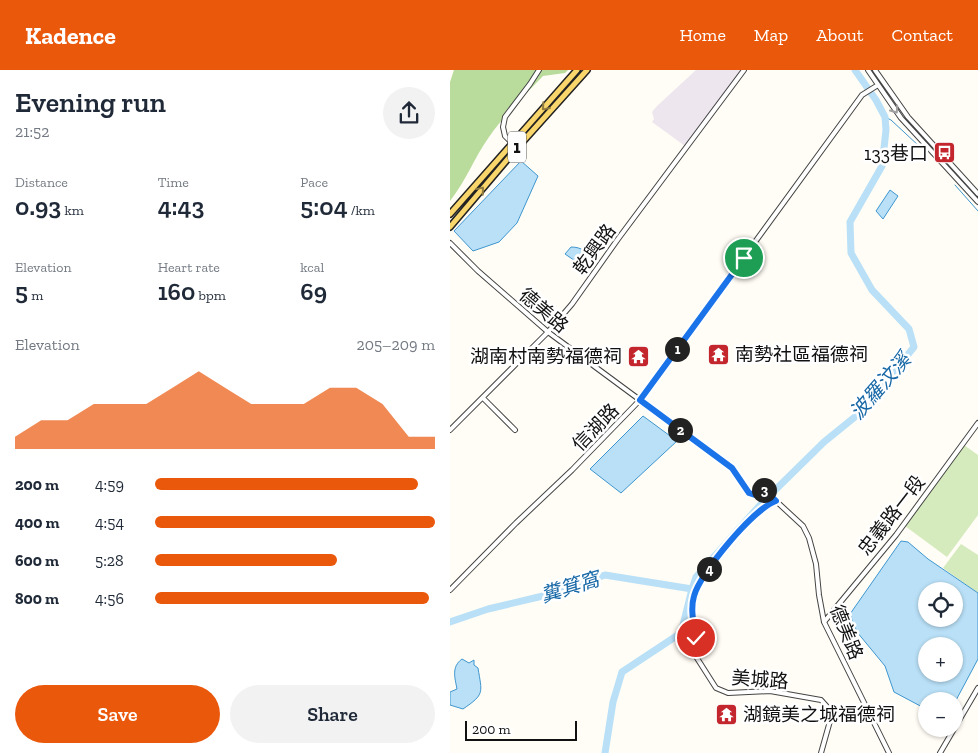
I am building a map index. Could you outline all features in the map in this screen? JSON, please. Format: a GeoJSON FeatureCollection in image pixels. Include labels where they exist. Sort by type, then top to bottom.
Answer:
{"type":"FeatureCollection","features":[{"type":"Feature","properties":{"kind":"main road","name":"1"},"geometry":{"type":"LineString","coordinates":[[450,227],[577,70]]}},
{"type":"Feature","properties":{"kind":"main road","name":"1"},"geometry":{"type":"LineString","coordinates":[[450,214],[587,70]]}},
{"type":"Feature","properties":{"kind":"street"},"geometry":{"type":"LineString","coordinates":[[515,146],[505,136],[503,127],[504,117],[539,70]]}},
{"type":"Feature","properties":{"kind":"street","name":"乾興路"},"geometry":{"type":"LineString","coordinates":[[450,430],[548,332],[572,304],[744,70]]}},
{"type":"Feature","properties":{"kind":"street"},"geometry":{"type":"LineString","coordinates":[[868,70],[901,118],[978,202]]}},
{"type":"Feature","properties":{"kind":"street"},"geometry":{"type":"LineString","coordinates":[[875,70],[908,117],[978,194]]}},
{"type":"Feature","properties":{"kind":"street","name":"信湖路"},"geometry":{"type":"LineString","coordinates":[[450,590],[640,400],[862,96],[878,85]]}},
{"type":"Feature","properties":{"kind":"street","name":"德美路"},"geometry":{"type":"LineString","coordinates":[[450,243],[478,271],[548,332],[732,468],[749,493],[755,495],[763,489],[803,526],[809,538],[816,564],[824,622],[889,753]]}},
{"type":"Feature","properties":{"kind":"street"},"geometry":{"type":"LineString","coordinates":[[483,398],[515,430]]}},
{"type":"Feature","properties":{"kind":"street","name":"忠義路一段"},"geometry":{"type":"LineString","coordinates":[[824,622],[896,535],[978,423]]}},
{"type":"Feature","properties":{"kind":"street","name":"美城路"},"geometry":{"type":"LineString","coordinates":[[775,499],[744,525],[708,570],[696,590],[692,608],[696,638],[694,644],[695,655],[716,688],[728,693],[770,692],[821,700],[832,714],[821,753]]}},
{"type":"Feature","properties":{"kind":"street"},"geometry":{"type":"LineString","coordinates":[[940,753],[978,688]]}},
{"type":"Feature","properties":{"kind":"shaded area"},"geometry":{"type":"Polygon","coordinates":[[[696,70],[742,70],[685,146],[652,122],[654,119],[652,112],[696,70]]]}},
{"type":"Feature","properties":{"kind":"green space"},"geometry":{"type":"Polygon","coordinates":[[[454,70],[568,70],[565,73],[543,76],[508,113],[484,145],[461,186],[450,201],[450,82],[454,70]]]}},
{"type":"Feature","properties":{"kind":"green space"},"geometry":{"type":"Polygon","coordinates":[[[964,445],[978,455],[978,515],[947,557],[905,526],[964,445]]]}},
{"type":"Feature","properties":{"kind":"green space"},"geometry":{"type":"Polygon","coordinates":[[[961,544],[978,555],[978,593],[963,582],[943,568],[961,544]]]}},
{"type":"Feature","properties":{"kind":"water"},"geometry":{"type":"Polygon","coordinates":[[[521,161],[538,176],[517,223],[499,242],[473,251],[454,231],[521,161]]]}},
{"type":"Feature","properties":{"kind":"water"},"geometry":{"type":"Polygon","coordinates":[[[890,190],[898,196],[883,219],[876,211],[890,190]]]}},
{"type":"Feature","properties":{"kind":"water"},"geometry":{"type":"Polygon","coordinates":[[[571,247],[581,249],[588,255],[591,262],[587,269],[565,254],[571,247]]]}},
{"type":"Feature","properties":{"kind":"water"},"geometry":{"type":"Polygon","coordinates":[[[643,416],[677,441],[621,493],[590,469],[643,416]]]}},
{"type":"Feature","properties":{"kind":"water"},"geometry":{"type":"Polygon","coordinates":[[[901,541],[908,542],[928,559],[962,582],[918,582],[918,627],[963,627],[963,583],[978,593],[978,659],[960,692],[918,692],[918,705],[894,692],[885,666],[857,632],[850,614],[901,541]]]}},
{"type":"Feature","properties":{"kind":"water"},"geometry":{"type":"Polygon","coordinates":[[[462,659],[469,663],[474,660],[474,665],[478,668],[481,688],[475,700],[463,709],[450,705],[450,692],[457,689],[455,669],[462,659]]]}},
{"type":"Feature","properties":{"kind":"waterway","name":"波羅汶溪"},"geometry":{"type":"LineString","coordinates":[[605,753],[613,702],[622,672],[681,633],[696,577],[761,504],[824,442],[861,412],[914,347],[909,329],[872,290],[851,253],[850,222],[882,166],[886,130],[885,117],[876,100],[855,70]]}},
{"type":"Feature","properties":{"kind":"waterway"},"geometry":{"type":"LineString","coordinates":[[885,117],[891,120],[919,146]]}},
{"type":"Feature","properties":{"kind":"waterway"},"geometry":{"type":"LineString","coordinates":[[955,185],[978,211]]}},
{"type":"Feature","properties":{"kind":"waterway","name":"糞箕窩"},"geometry":{"type":"LineString","coordinates":[[450,622],[488,609],[547,595],[605,575],[692,589]]}},
{"type":"Feature","properties":{"kind":"place","name":"133巷口"},"geometry":{"type":"Point","coordinates":[944,153]}},
{"type":"Feature","properties":{"kind":"place","name":"南勢社區福德祠"},"geometry":{"type":"Point","coordinates":[719,354]}},
{"type":"Feature","properties":{"kind":"place","name":"湖南村南勢福德祠"},"geometry":{"type":"Point","coordinates":[638,356]}},
{"type":"Feature","properties":{"kind":"place","name":"湖鏡美之城福德祠"},"geometry":{"type":"Point","coordinates":[727,714]}},
{"type":"Feature","properties":{"kind":"route"},"geometry":{"type":"LineString","coordinates":[[696,638],[692,608],[696,590],[708,570],[744,525],[776,501],[763,489],[755,495],[749,493],[735,470],[640,400],[744,258]]}}]}
